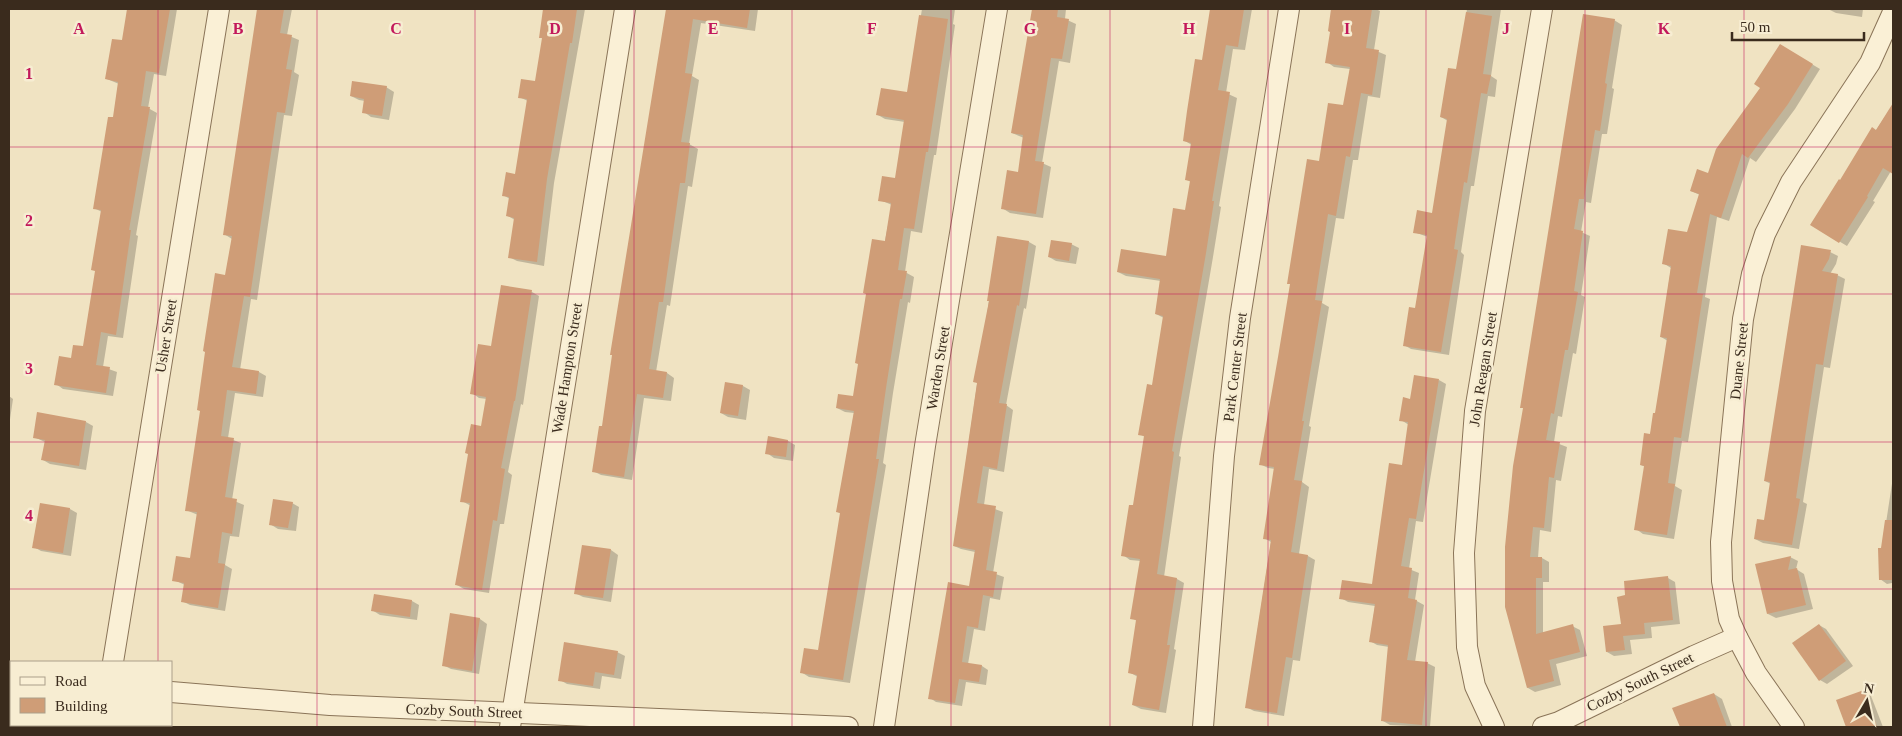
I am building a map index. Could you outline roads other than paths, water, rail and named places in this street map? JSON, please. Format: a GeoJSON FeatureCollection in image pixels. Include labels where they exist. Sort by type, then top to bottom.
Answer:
{"type":"FeatureCollection","features":[{"type":"Feature","properties":{"kind":"street","name":"Usher Street"},"geometry":{"type":"LineString","coordinates":[[113,661],[219,9]]}},
{"type":"Feature","properties":{"kind":"street","name":"Wade Hampton Street"},"geometry":{"type":"LineString","coordinates":[[511,720],[625,9]]}},
{"type":"Feature","properties":{"kind":"street","name":"Warden Street"},"geometry":{"type":"LineString","coordinates":[[884,727],[925,446],[997,9]]}},
{"type":"Feature","properties":{"kind":"street","name":"Park Center Street"},"geometry":{"type":"LineString","coordinates":[[1203,727],[1224,456],[1240,318],[1289,9]]}},
{"type":"Feature","properties":{"kind":"street","name":"John Reagan Street"},"geometry":{"type":"LineString","coordinates":[[1494,727],[1475,686],[1467,647],[1464,553],[1474,411],[1542,9]]}},
{"type":"Feature","properties":{"kind":"street","name":"Duane Street"},"geometry":{"type":"LineString","coordinates":[[1794,727],[1756,673],[1737,637],[1729,619],[1722,581],[1721,542],[1743,319],[1752,274],[1765,234],[1791,182],[1870,62],[1893,12]]}},
{"type":"Feature","properties":{"kind":"street","name":"Cozby South Street"},"geometry":{"type":"LineString","coordinates":[[1543,727],[1559,722],[1737,637]]}},
{"type":"Feature","properties":{"kind":"street","name":"Cozby South Street"},"geometry":{"type":"LineString","coordinates":[[172,692],[511,720],[848,727]]}}]}
